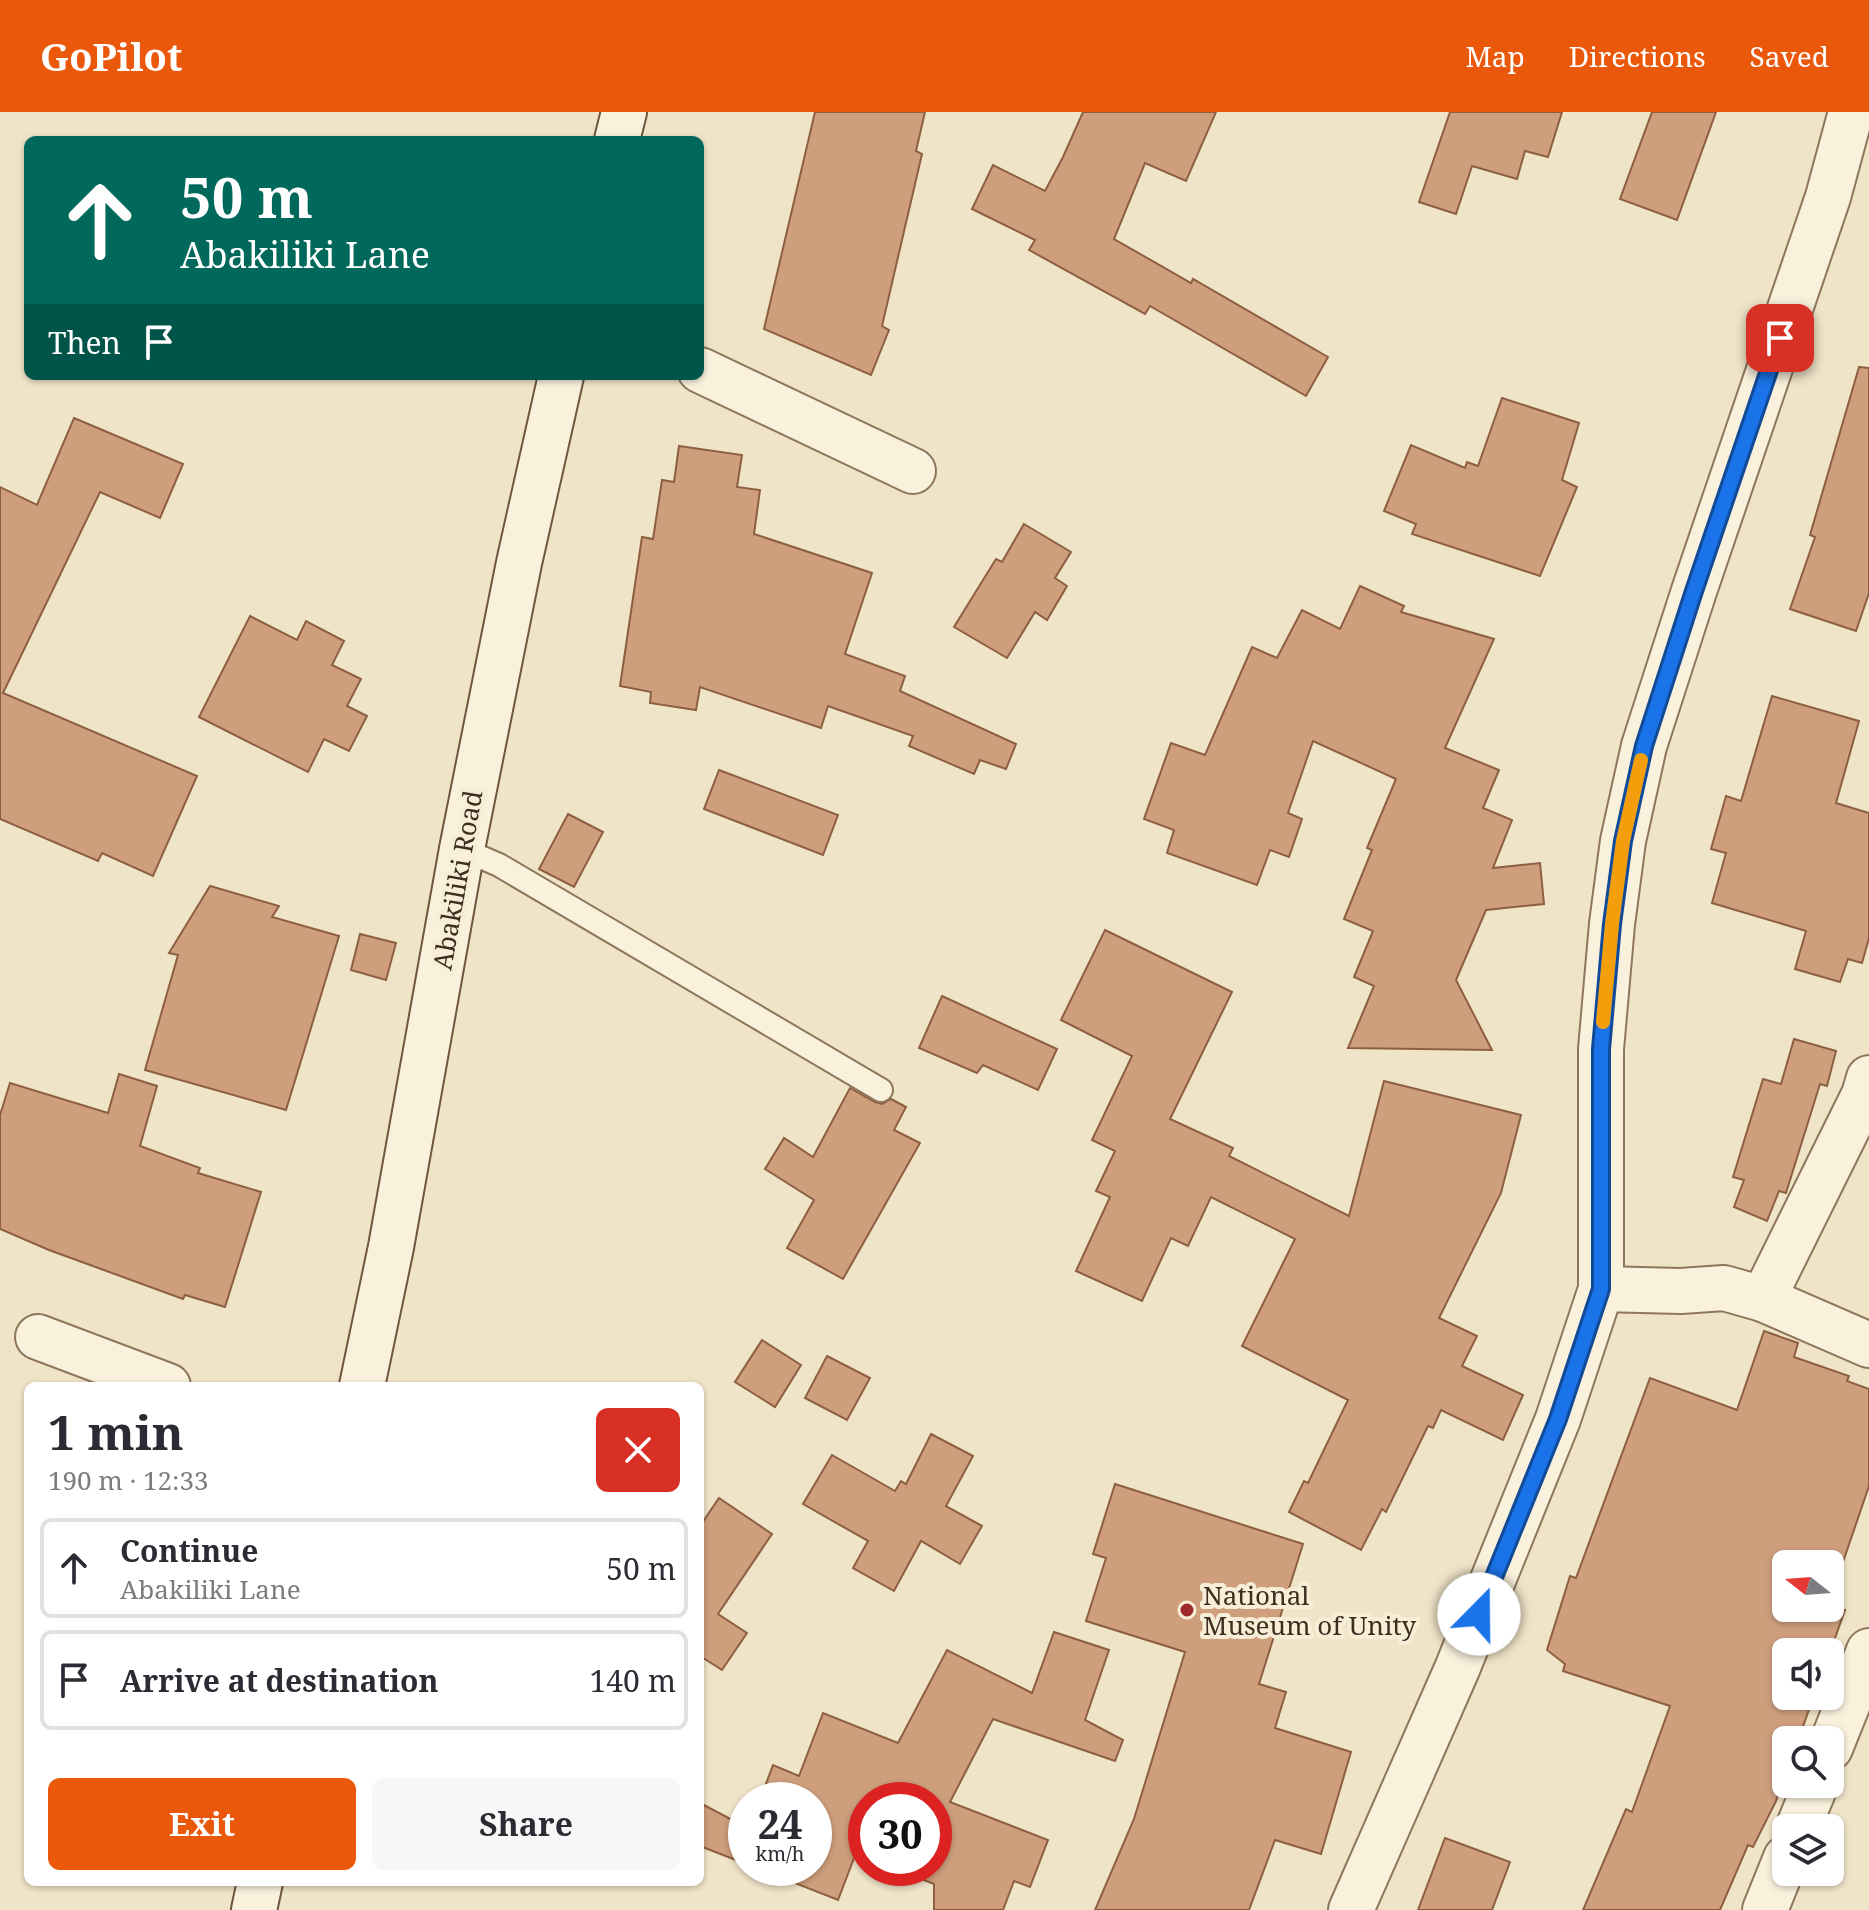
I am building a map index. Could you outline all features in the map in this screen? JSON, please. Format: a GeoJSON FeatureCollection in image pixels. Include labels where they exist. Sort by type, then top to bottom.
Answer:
{"type":"FeatureCollection","features":[{"type":"Feature","properties":{"kind":"street"},"geometry":{"type":"LineString","coordinates":[[618,136],[624,112]]}},
{"type":"Feature","properties":{"kind":"street"},"geometry":{"type":"LineString","coordinates":[[1351,1910],[1457,1669],[1558,1419],[1601,1289],[1601,1049],[1623,841],[1644,746],[1828,197],[1851,112]]}},
{"type":"Feature","properties":{"kind":"street"},"geometry":{"type":"LineString","coordinates":[[704,372],[913,471]]}},
{"type":"Feature","properties":{"kind":"street","name":"Abakiliki Road"},"geometry":{"type":"LineString","coordinates":[[363,1382],[391,1247],[462,849],[519,563],[560,380]]}},
{"type":"Feature","properties":{"kind":"street"},"geometry":{"type":"LineString","coordinates":[[1763,1299],[1864,1095],[1869,1078]]}},
{"type":"Feature","properties":{"kind":"street"},"geometry":{"type":"LineString","coordinates":[[1601,1289],[1681,1291],[1724,1288],[1763,1299],[1869,1345]]}},
{"type":"Feature","properties":{"kind":"street"},"geometry":{"type":"LineString","coordinates":[[38,1337],[157,1382]]}},
{"type":"Feature","properties":{"kind":"street"},"geometry":{"type":"LineString","coordinates":[[1839,1726],[1869,1651]]}},
{"type":"Feature","properties":{"kind":"street"},"geometry":{"type":"LineString","coordinates":[[254,1910],[259,1886]]}},
{"type":"Feature","properties":{"kind":"street"},"geometry":{"type":"LineString","coordinates":[[1765,1910],[1775,1886]]}},
{"type":"Feature","properties":{"kind":"lane"},"geometry":{"type":"LineString","coordinates":[[462,849],[499,865],[881,1090]]}},
{"type":"Feature","properties":{"kind":"building"},"geometry":{"type":"Polygon","coordinates":[[[815,112],[925,112],[916,151],[922,154],[882,326],[889,330],[871,375],[764,329],[815,112]]]}},
{"type":"Feature","properties":{"kind":"building"},"geometry":{"type":"Polygon","coordinates":[[[1083,112],[1216,112],[1186,181],[1145,163],[1114,239],[1191,283],[1193,279],[1328,357],[1306,396],[1150,306],[1145,314],[1029,250],[1035,240],[972,209],[993,165],[1045,191],[1083,112]]]}},
{"type":"Feature","properties":{"kind":"building"},"geometry":{"type":"Polygon","coordinates":[[[1450,112],[1562,112],[1548,157],[1525,151],[1517,179],[1472,166],[1456,214],[1419,202],[1450,112]]]}},
{"type":"Feature","properties":{"kind":"building"},"geometry":{"type":"Polygon","coordinates":[[[1652,112],[1716,112],[1677,220],[1620,199],[1652,112]]]}},
{"type":"Feature","properties":{"kind":"building"},"geometry":{"type":"Polygon","coordinates":[[[1859,367],[1869,368],[1869,593],[1856,631],[1790,609],[1815,537],[1810,535],[1859,367]]]}},
{"type":"Feature","properties":{"kind":"building"},"geometry":{"type":"Polygon","coordinates":[[[1502,398],[1579,423],[1562,480],[1577,487],[1540,576],[1412,534],[1416,524],[1384,511],[1411,445],[1465,468],[1467,462],[1478,466],[1502,398]]]}},
{"type":"Feature","properties":{"kind":"building"},"geometry":{"type":"Polygon","coordinates":[[[74,418],[183,464],[160,518],[100,492],[3,693],[197,776],[153,876],[102,853],[98,861],[0,819],[0,487],[37,505],[74,418]]]}},
{"type":"Feature","properties":{"kind":"building"},"geometry":{"type":"Polygon","coordinates":[[[679,446],[742,455],[737,487],[760,490],[754,534],[872,573],[845,654],[905,676],[900,691],[1016,744],[1006,769],[980,760],[974,774],[909,746],[913,736],[828,706],[821,728],[700,687],[696,710],[650,703],[651,692],[620,686],[642,537],[653,539],[662,480],[674,482],[679,446]]]}},
{"type":"Feature","properties":{"kind":"building"},"geometry":{"type":"Polygon","coordinates":[[[1024,524],[1071,552],[1055,578],[1067,586],[1047,620],[1035,612],[1007,658],[954,627],[996,559],[1002,562],[1024,524]]]}},
{"type":"Feature","properties":{"kind":"building"},"geometry":{"type":"Polygon","coordinates":[[[1360,586],[1404,606],[1401,612],[1494,639],[1445,748],[1499,770],[1483,808],[1512,820],[1493,868],[1540,863],[1544,904],[1486,910],[1456,980],[1492,1050],[1348,1048],[1374,986],[1354,977],[1373,931],[1344,919],[1372,850],[1367,848],[1396,779],[1313,741],[1288,813],[1302,819],[1289,857],[1270,850],[1257,885],[1167,853],[1174,830],[1144,819],[1171,743],[1205,755],[1252,647],[1277,658],[1302,610],[1340,629],[1360,586]]]}},
{"type":"Feature","properties":{"kind":"building"},"geometry":{"type":"Polygon","coordinates":[[[250,616],[297,640],[306,621],[344,641],[332,665],[361,679],[347,706],[367,716],[349,751],[324,739],[308,772],[199,717],[250,616]]]}},
{"type":"Feature","properties":{"kind":"building"},"geometry":{"type":"Polygon","coordinates":[[[1772,696],[1859,721],[1836,803],[1869,813],[1869,938],[1862,963],[1848,959],[1840,982],[1795,969],[1806,931],[1712,903],[1726,853],[1711,849],[1726,796],[1741,801],[1772,696]]]}},
{"type":"Feature","properties":{"kind":"building"},"geometry":{"type":"Polygon","coordinates":[[[719,770],[838,815],[823,855],[704,809],[719,770]]]}},
{"type":"Feature","properties":{"kind":"building"},"geometry":{"type":"Polygon","coordinates":[[[568,814],[603,832],[574,887],[539,869],[568,814]]]}},
{"type":"Feature","properties":{"kind":"building"},"geometry":{"type":"Polygon","coordinates":[[[210,886],[279,906],[272,917],[339,936],[286,1110],[145,1070],[178,955],[169,953],[210,886]]]}},
{"type":"Feature","properties":{"kind":"building"},"geometry":{"type":"Polygon","coordinates":[[[1105,930],[1232,992],[1170,1119],[1233,1148],[1229,1156],[1349,1216],[1384,1081],[1521,1115],[1501,1193],[1439,1318],[1477,1336],[1462,1366],[1523,1395],[1503,1440],[1441,1410],[1433,1428],[1428,1426],[1386,1512],[1382,1509],[1361,1550],[1289,1512],[1304,1481],[1308,1483],[1348,1400],[1242,1346],[1295,1239],[1211,1197],[1188,1246],[1171,1238],[1142,1301],[1076,1271],[1110,1197],[1096,1191],[1115,1151],[1092,1140],[1132,1056],[1061,1020],[1105,930]]]}},
{"type":"Feature","properties":{"kind":"building"},"geometry":{"type":"Polygon","coordinates":[[[360,934],[396,943],[386,980],[351,970],[360,934]]]}},
{"type":"Feature","properties":{"kind":"building"},"geometry":{"type":"Polygon","coordinates":[[[942,996],[1057,1049],[1038,1090],[983,1065],[977,1073],[919,1048],[942,996]]]}},
{"type":"Feature","properties":{"kind":"building"},"geometry":{"type":"Polygon","coordinates":[[[1794,1039],[1836,1051],[1827,1086],[1820,1084],[1786,1193],[1779,1191],[1767,1221],[1734,1207],[1744,1180],[1733,1177],[1763,1079],[1781,1084],[1794,1039]]]}},
{"type":"Feature","properties":{"kind":"building"},"geometry":{"type":"Polygon","coordinates":[[[119,1074],[157,1086],[140,1146],[200,1168],[198,1173],[261,1192],[225,1307],[185,1295],[183,1299],[0,1229],[0,1115],[10,1083],[108,1113],[119,1074]]]}},
{"type":"Feature","properties":{"kind":"building"},"geometry":{"type":"Polygon","coordinates":[[[850,1088],[875,1102],[882,1104],[891,1099],[906,1107],[894,1130],[920,1143],[843,1279],[787,1248],[814,1200],[765,1169],[784,1138],[813,1157],[850,1088]]]}},
{"type":"Feature","properties":{"kind":"building"},"geometry":{"type":"Polygon","coordinates":[[[1764,1331],[1798,1343],[1794,1357],[1849,1376],[1847,1381],[1869,1389],[1869,1486],[1844,1559],[1844,1550],[1772,1550],[1772,1622],[1841,1622],[1835,1638],[1772,1638],[1772,1710],[1809,1710],[1803,1726],[1772,1726],[1772,1798],[1777,1798],[1753,1847],[1748,1845],[1720,1910],[1583,1910],[1626,1809],[1632,1812],[1670,1706],[1563,1671],[1565,1664],[1547,1650],[1570,1576],[1576,1578],[1650,1378],[1737,1410],[1764,1331]]]}},
{"type":"Feature","properties":{"kind":"building"},"geometry":{"type":"Polygon","coordinates":[[[762,1340],[801,1365],[775,1407],[735,1382],[762,1340]]]}},
{"type":"Feature","properties":{"kind":"building"},"geometry":{"type":"Polygon","coordinates":[[[827,1356],[870,1378],[847,1420],[805,1398],[827,1356]]]}},
{"type":"Feature","properties":{"kind":"building"},"geometry":{"type":"Polygon","coordinates":[[[931,1434],[973,1456],[946,1506],[982,1526],[960,1564],[921,1541],[894,1591],[853,1568],[868,1541],[803,1504],[832,1455],[895,1491],[901,1481],[906,1484],[931,1434]]]}},
{"type":"Feature","properties":{"kind":"building"},"geometry":{"type":"Polygon","coordinates":[[[1115,1484],[1303,1544],[1259,1684],[1286,1692],[1275,1728],[1351,1752],[1321,1854],[1275,1840],[1249,1910],[1095,1910],[1134,1819],[1185,1652],[1086,1621],[1106,1558],[1093,1554],[1115,1484]]]}},
{"type":"Feature","properties":{"kind":"building"},"geometry":{"type":"Polygon","coordinates":[[[719,1498],[772,1534],[718,1614],[747,1633],[722,1670],[704,1659],[704,1520],[719,1498]]]}},
{"type":"Feature","properties":{"kind":"building"},"geometry":{"type":"Polygon","coordinates":[[[1054,1632],[1109,1650],[1085,1720],[1123,1740],[1115,1761],[993,1719],[952,1798],[952,1782],[848,1782],[848,1874],[838,1900],[803,1886],[832,1886],[832,1782],[767,1782],[773,1765],[799,1776],[823,1713],[898,1743],[947,1650],[1032,1693],[1054,1632]]]}},
{"type":"Feature","properties":{"kind":"building"},"geometry":{"type":"Polygon","coordinates":[[[952,1803],[1048,1840],[1030,1887],[1014,1881],[1003,1910],[934,1910],[934,1886],[952,1886],[952,1803]]]}},
{"type":"Feature","properties":{"kind":"building"},"geometry":{"type":"Polygon","coordinates":[[[704,1805],[728,1818],[728,1857],[704,1848],[704,1805]]]}},
{"type":"Feature","properties":{"kind":"building"},"geometry":{"type":"Polygon","coordinates":[[[1445,1838],[1510,1862],[1492,1910],[1418,1910],[1445,1838]]]}},
{"type":"Feature","properties":{"kind":"slow traffic"},"geometry":{"type":"LineString","coordinates":[[1603,1022],[1623,841],[1641,760]]}},
{"type":"Feature","properties":{"kind":"place","name":"National Museum of Unity"},"geometry":{"type":"Point","coordinates":[1187,1610]}},
{"type":"Feature","properties":{"kind":"route"},"geometry":{"type":"LineString","coordinates":[[1479,1614],[1558,1419],[1601,1289],[1601,1049],[1623,841],[1644,746],[1780,338]]}}]}
